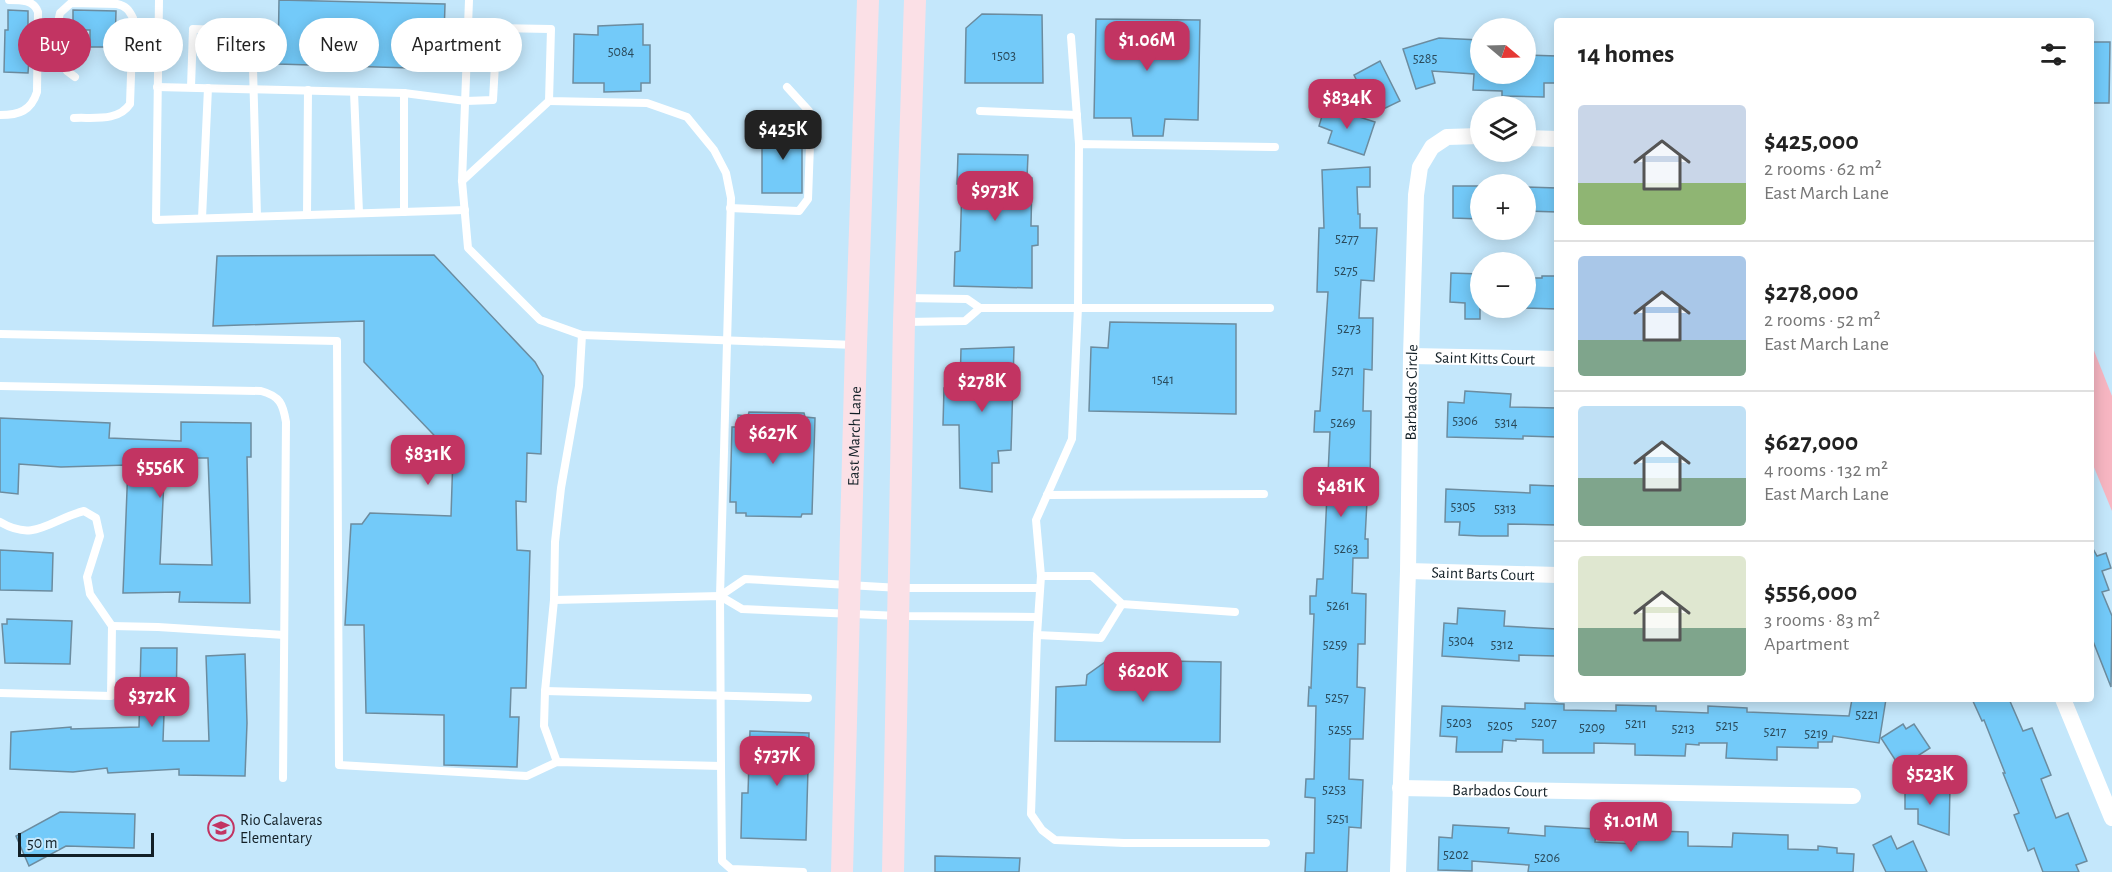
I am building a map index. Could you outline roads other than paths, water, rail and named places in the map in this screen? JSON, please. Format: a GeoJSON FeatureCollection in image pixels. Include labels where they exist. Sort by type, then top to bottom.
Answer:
{"type":"FeatureCollection","features":[{"type":"Feature","properties":{"kind":"main road","name":"East March Lane"},"geometry":{"type":"LineString","coordinates":[[843,872],[849,584],[868,0]]}},
{"type":"Feature","properties":{"kind":"main road"},"geometry":{"type":"LineString","coordinates":[[893,872],[904,322],[915,0]]}},
{"type":"Feature","properties":{"kind":"street","name":"Barbados Circle"},"geometry":{"type":"LineString","coordinates":[[1398,872],[1408,571],[1416,195],[1420,167],[1432,147],[1447,137],[1470,136]]}},
{"type":"Feature","properties":{"kind":"street"},"geometry":{"type":"LineString","coordinates":[[1536,138],[1554,139]]}},
{"type":"Feature","properties":{"kind":"street","name":"Saint Kitts Court"},"geometry":{"type":"LineString","coordinates":[[1411,356],[1554,359]]}},
{"type":"Feature","properties":{"kind":"street","name":"Saint Barts Court"},"geometry":{"type":"LineString","coordinates":[[1408,571],[1554,575]]}},
{"type":"Feature","properties":{"kind":"street"},"geometry":{"type":"LineString","coordinates":[[2064,702],[2112,818]]}},
{"type":"Feature","properties":{"kind":"street","name":"Barbados Court"},"geometry":{"type":"LineString","coordinates":[[1401,788],[1853,796]]}},
{"type":"Feature","properties":{"kind":"lane"},"geometry":{"type":"LineString","coordinates":[[0,115],[21,113],[34,101],[37,92],[38,12],[36,6],[31,2],[9,0]]}},
{"type":"Feature","properties":{"kind":"lane"},"geometry":{"type":"LineString","coordinates":[[159,0],[156,220],[465,210]]}},
{"type":"Feature","properties":{"kind":"lane"},"geometry":{"type":"LineString","coordinates":[[469,0],[462,181],[468,248],[540,320],[582,334],[856,345]]}},
{"type":"Feature","properties":{"kind":"lane"},"geometry":{"type":"LineString","coordinates":[[74,118],[113,117],[126,111],[130,104],[133,18],[124,6],[71,3],[60,13],[58,57],[67,71],[75,77]]}},
{"type":"Feature","properties":{"kind":"lane"},"geometry":{"type":"LineString","coordinates":[[157,87],[404,93],[466,100],[493,100],[497,28],[551,29],[549,101]]}},
{"type":"Feature","properties":{"kind":"lane"},"geometry":{"type":"LineString","coordinates":[[192,87],[193,29],[252,31],[257,216]]}},
{"type":"Feature","properties":{"kind":"lane"},"geometry":{"type":"LineString","coordinates":[[1071,38],[1079,144],[1078,307],[1072,439],[1036,520],[1041,576],[1030,814],[1042,830],[1055,840],[1124,843],[1266,843]]}},
{"type":"Feature","properties":{"kind":"lane"},"geometry":{"type":"LineString","coordinates":[[730,208],[799,211],[808,200],[811,117],[809,111],[787,87]]}},
{"type":"Feature","properties":{"kind":"lane"},"geometry":{"type":"LineString","coordinates":[[202,218],[208,88]]}},
{"type":"Feature","properties":{"kind":"lane"},"geometry":{"type":"LineString","coordinates":[[307,215],[308,90]]}},
{"type":"Feature","properties":{"kind":"lane"},"geometry":{"type":"LineString","coordinates":[[354,92],[358,213]]}},
{"type":"Feature","properties":{"kind":"lane"},"geometry":{"type":"LineString","coordinates":[[404,93],[404,212]]}},
{"type":"Feature","properties":{"kind":"lane"},"geometry":{"type":"LineString","coordinates":[[462,181],[549,101],[647,103],[687,117],[714,150],[726,173],[731,198],[720,596],[722,861],[731,869],[803,872]]}},
{"type":"Feature","properties":{"kind":"lane"},"geometry":{"type":"LineString","coordinates":[[980,111],[1077,115]]}},
{"type":"Feature","properties":{"kind":"lane"},"geometry":{"type":"LineString","coordinates":[[1079,144],[1275,147]]}},
{"type":"Feature","properties":{"kind":"lane"},"geometry":{"type":"LineString","coordinates":[[905,298],[967,299],[980,309]]}},
{"type":"Feature","properties":{"kind":"lane"},"geometry":{"type":"LineString","coordinates":[[904,322],[965,321],[980,309],[1270,308]]}},
{"type":"Feature","properties":{"kind":"lane"},"geometry":{"type":"LineString","coordinates":[[0,334],[337,341],[339,765],[526,776],[556,762],[721,766]]}},
{"type":"Feature","properties":{"kind":"lane"},"geometry":{"type":"LineString","coordinates":[[556,762],[544,726],[554,600],[555,542],[579,386],[582,334]]}},
{"type":"Feature","properties":{"kind":"lane"},"geometry":{"type":"LineString","coordinates":[[0,386],[261,391],[272,394],[283,406],[286,422],[283,778]]}},
{"type":"Feature","properties":{"kind":"lane"},"geometry":{"type":"LineString","coordinates":[[1047,495],[1264,494]]}},
{"type":"Feature","properties":{"kind":"lane"},"geometry":{"type":"LineString","coordinates":[[0,522],[19,531],[35,531],[68,515],[84,511],[96,518],[100,536],[87,577],[90,594],[112,626],[111,696],[0,693]]}},
{"type":"Feature","properties":{"kind":"lane"},"geometry":{"type":"LineString","coordinates":[[1041,576],[1092,576],[1122,604],[1235,612]]}},
{"type":"Feature","properties":{"kind":"lane"},"geometry":{"type":"LineString","coordinates":[[720,596],[745,579],[900,588],[1040,588]]}},
{"type":"Feature","properties":{"kind":"lane"},"geometry":{"type":"LineString","coordinates":[[554,600],[720,596],[742,609],[899,616],[1038,617]]}},
{"type":"Feature","properties":{"kind":"lane"},"geometry":{"type":"LineString","coordinates":[[1037,635],[1101,638],[1122,604]]}},
{"type":"Feature","properties":{"kind":"lane"},"geometry":{"type":"LineString","coordinates":[[112,626],[284,635]]}},
{"type":"Feature","properties":{"kind":"lane"},"geometry":{"type":"LineString","coordinates":[[546,691],[808,698]]}},
{"type":"Feature","properties":{"kind":"place","name":"Rio Calaveras Elementary"},"geometry":{"type":"Point","coordinates":[221,828]}}]}
